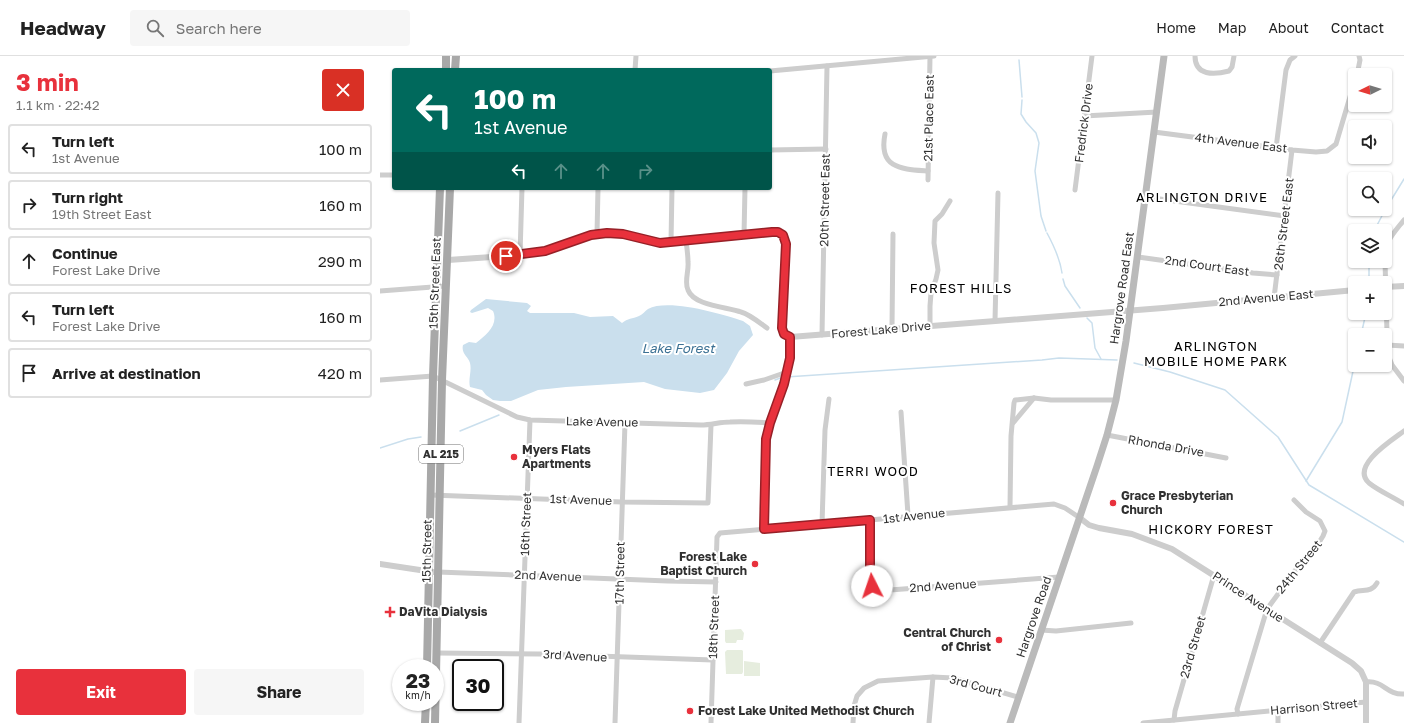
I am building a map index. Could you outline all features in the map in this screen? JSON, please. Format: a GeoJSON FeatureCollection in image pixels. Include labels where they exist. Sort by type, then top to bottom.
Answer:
{"type":"FeatureCollection","features":[{"type":"Feature","properties":{"kind":"main road"},"geometry":{"type":"LineString","coordinates":[[446,56],[446,68]]}},
{"type":"Feature","properties":{"kind":"main road"},"geometry":{"type":"LineString","coordinates":[[455,68],[456,56]]}},
{"type":"Feature","properties":{"kind":"main road","name":"Hargrove Road East"},"geometry":{"type":"LineString","coordinates":[[1080,518],[1107,436],[1116,400],[1138,257],[1164,56]]}},
{"type":"Feature","properties":{"kind":"main road","name":"15th Street East"},"geometry":{"type":"LineString","coordinates":[[433,376],[440,190]]}},
{"type":"Feature","properties":{"kind":"main road","name":"15th Street East"},"geometry":{"type":"LineString","coordinates":[[442,380],[450,190]]}},
{"type":"Feature","properties":{"kind":"main road"},"geometry":{"type":"LineString","coordinates":[[438,261],[448,260]]}},
{"type":"Feature","properties":{"kind":"main road","name":"15th Street"},"geometry":{"type":"LineString","coordinates":[[427,659],[433,376]]}},
{"type":"Feature","properties":{"kind":"main road","name":"15th Street"},"geometry":{"type":"LineString","coordinates":[[435,723],[442,380]]}},
{"type":"Feature","properties":{"kind":"main road","name":"Hargrove Road"},"geometry":{"type":"LineString","coordinates":[[1010,723],[1080,518]]}},
{"type":"Feature","properties":{"kind":"main road"},"geometry":{"type":"LineString","coordinates":[[425,723],[426,711]]}},
{"type":"Feature","properties":{"kind":"street"},"geometry":{"type":"LineString","coordinates":[[635,68],[636,56]]}},
{"type":"Feature","properties":{"kind":"street","name":"21st Place East"},"geometry":{"type":"LineString","coordinates":[[928,180],[930,56]]}},
{"type":"Feature","properties":{"kind":"street"},"geometry":{"type":"LineString","coordinates":[[772,71],[827,66],[886,58],[934,56]]}},
{"type":"Feature","properties":{"kind":"street","name":"Fredrick Drive"},"geometry":{"type":"LineString","coordinates":[[1075,190],[1092,56]]}},
{"type":"Feature","properties":{"kind":"street"},"geometry":{"type":"LineString","coordinates":[[1195,56],[1198,69],[1202,72],[1213,73],[1229,71],[1232,67],[1234,56]]}},
{"type":"Feature","properties":{"kind":"street"},"geometry":{"type":"LineString","coordinates":[[1276,148],[1286,70],[1290,60],[1295,56]]}},
{"type":"Feature","properties":{"kind":"street"},"geometry":{"type":"LineString","coordinates":[[1358,68],[1359,56]]}},
{"type":"Feature","properties":{"kind":"street","name":"20th Street East"},"geometry":{"type":"LineString","coordinates":[[822,335],[827,66]]}},
{"type":"Feature","properties":{"kind":"street","name":"4th Avenue East"},"geometry":{"type":"LineString","coordinates":[[1154,132],[1292,150],[1316,152],[1327,151],[1336,144],[1348,104]]}},
{"type":"Feature","properties":{"kind":"street"},"geometry":{"type":"LineString","coordinates":[[1084,116],[1157,112]]}},
{"type":"Feature","properties":{"kind":"street"},"geometry":{"type":"LineString","coordinates":[[885,134],[884,150],[888,160],[897,167],[907,170],[928,171]]}},
{"type":"Feature","properties":{"kind":"street"},"geometry":{"type":"LineString","coordinates":[[772,150],[826,149]]}},
{"type":"Feature","properties":{"kind":"street","name":"26th Street East"},"geometry":{"type":"LineString","coordinates":[[1274,298],[1292,150]]}},
{"type":"Feature","properties":{"kind":"street"},"geometry":{"type":"LineString","coordinates":[[380,175],[392,175]]}},
{"type":"Feature","properties":{"kind":"street"},"geometry":{"type":"LineString","coordinates":[[520,255],[522,190]]}},
{"type":"Feature","properties":{"kind":"street"},"geometry":{"type":"LineString","coordinates":[[597,234],[598,190]]}},
{"type":"Feature","properties":{"kind":"street"},"geometry":{"type":"LineString","coordinates":[[672,190],[672,242]]}},
{"type":"Feature","properties":{"kind":"street"},"geometry":{"type":"LineString","coordinates":[[744,235],[745,190]]}},
{"type":"Feature","properties":{"kind":"street"},"geometry":{"type":"LineString","coordinates":[[995,321],[998,193]]}},
{"type":"Feature","properties":{"kind":"street"},"geometry":{"type":"LineString","coordinates":[[1146,198],[1285,216]]}},
{"type":"Feature","properties":{"kind":"street"},"geometry":{"type":"LineString","coordinates":[[930,326],[931,293],[938,270],[934,242],[935,221],[942,214],[950,201]]}},
{"type":"Feature","properties":{"kind":"street"},"geometry":{"type":"LineString","coordinates":[[1386,276],[1385,255],[1387,245],[1392,234],[1404,221]]}},
{"type":"Feature","properties":{"kind":"street"},"geometry":{"type":"LineString","coordinates":[[448,260],[520,255],[545,251],[597,234],[607,233],[623,234],[655,242],[686,241],[778,232],[783,235],[785,239],[782,328],[784,334],[790,337],[790,358],[784,384],[770,423],[765,445],[764,529]]}},
{"type":"Feature","properties":{"kind":"street"},"geometry":{"type":"LineString","coordinates":[[892,328],[893,234]]}},
{"type":"Feature","properties":{"kind":"street"},"geometry":{"type":"LineString","coordinates":[[686,241],[688,263],[687,285],[690,295],[710,304],[741,311],[767,328]]}},
{"type":"Feature","properties":{"kind":"street","name":"2nd Court East"},"geometry":{"type":"LineString","coordinates":[[1138,257],[1204,267],[1277,275]]}},
{"type":"Feature","properties":{"kind":"street"},"geometry":{"type":"LineString","coordinates":[[380,291],[446,286]]}},
{"type":"Feature","properties":{"kind":"street"},"geometry":{"type":"LineString","coordinates":[[1392,287],[1404,286]]}},
{"type":"Feature","properties":{"kind":"street","name":"2nd Avenue East"},"geometry":{"type":"LineString","coordinates":[[1177,307],[1348,291]]}},
{"type":"Feature","properties":{"kind":"street","name":"Forest Lake Drive"},"geometry":{"type":"LineString","coordinates":[[790,337],[1177,307]]}},
{"type":"Feature","properties":{"kind":"street"},"geometry":{"type":"LineString","coordinates":[[1392,345],[1404,346]]}},
{"type":"Feature","properties":{"kind":"street"},"geometry":{"type":"LineString","coordinates":[[1392,365],[1404,381]]}},
{"type":"Feature","properties":{"kind":"street"},"geometry":{"type":"LineString","coordinates":[[746,384],[764,380],[787,372]]}},
{"type":"Feature","properties":{"kind":"street"},"geometry":{"type":"LineString","coordinates":[[380,380],[433,376]]}},
{"type":"Feature","properties":{"kind":"street","name":"Lake Avenue"},"geometry":{"type":"LineString","coordinates":[[433,376],[517,417],[530,420],[711,426],[728,422],[770,423]]}},
{"type":"Feature","properties":{"kind":"street"},"geometry":{"type":"LineString","coordinates":[[1013,423],[1034,398]]}},
{"type":"Feature","properties":{"kind":"street"},"geometry":{"type":"LineString","coordinates":[[1010,507],[1011,436],[1015,400],[1034,398],[1046,400],[1116,400]]}},
{"type":"Feature","properties":{"kind":"street"},"geometry":{"type":"LineString","coordinates":[[822,524],[825,430],[829,399]]}},
{"type":"Feature","properties":{"kind":"street"},"geometry":{"type":"LineString","coordinates":[[901,412],[908,515]]}},
{"type":"Feature","properties":{"kind":"street","name":"16th Street"},"geometry":{"type":"LineString","coordinates":[[519,723],[530,420]]}},
{"type":"Feature","properties":{"kind":"street","name":"17th Street"},"geometry":{"type":"LineString","coordinates":[[615,723],[625,423]]}},
{"type":"Feature","properties":{"kind":"street","name":"1st Avenue"},"geometry":{"type":"LineString","coordinates":[[431,495],[622,502],[708,503],[711,426]]}},
{"type":"Feature","properties":{"kind":"street"},"geometry":{"type":"LineString","coordinates":[[1404,430],[1370,458],[1364,467],[1363,473],[1369,483],[1404,504]]}},
{"type":"Feature","properties":{"kind":"street","name":"Rhonda Drive"},"geometry":{"type":"LineString","coordinates":[[1107,436],[1226,458]]}},
{"type":"Feature","properties":{"kind":"street","name":"24th Street"},"geometry":{"type":"LineString","coordinates":[[1238,714],[1238,709],[1266,609],[1300,564],[1315,549],[1325,531],[1320,522],[1306,512],[1294,500]]}},
{"type":"Feature","properties":{"kind":"street","name":"1st Avenue"},"geometry":{"type":"LineString","coordinates":[[720,532],[870,520],[908,515],[1054,504],[1065,508],[1080,518]]}},
{"type":"Feature","properties":{"kind":"street","name":"Prince Avenue"},"geometry":{"type":"LineString","coordinates":[[1080,518],[1089,525],[1132,534],[1157,542],[1172,549],[1352,662],[1361,671],[1366,682]]}},
{"type":"Feature","properties":{"kind":"street","name":"2nd Avenue"},"geometry":{"type":"LineString","coordinates":[[870,520],[870,581],[876,591],[1059,577]]}},
{"type":"Feature","properties":{"kind":"street","name":"18th Street"},"geometry":{"type":"LineString","coordinates":[[710,723],[717,537],[720,532]]}},
{"type":"Feature","properties":{"kind":"street","name":"2nd Avenue"},"geometry":{"type":"LineString","coordinates":[[380,564],[438,572],[716,582]]}},
{"type":"Feature","properties":{"kind":"street","name":"23rd Street"},"geometry":{"type":"LineString","coordinates":[[1174,720],[1174,711],[1214,575]]}},
{"type":"Feature","properties":{"kind":"street"},"geometry":{"type":"LineString","coordinates":[[1320,643],[1354,592],[1360,590],[1370,590],[1374,588],[1377,583]]}},
{"type":"Feature","properties":{"kind":"street"},"geometry":{"type":"LineString","coordinates":[[1041,630],[1056,631],[1131,623]]}},
{"type":"Feature","properties":{"kind":"street","name":"3rd Avenue"},"geometry":{"type":"LineString","coordinates":[[437,653],[713,660]]}},
{"type":"Feature","properties":{"kind":"street"},"geometry":{"type":"LineString","coordinates":[[929,723],[933,677]]}},
{"type":"Feature","properties":{"kind":"street","name":"3rd Court"},"geometry":{"type":"LineString","coordinates":[[852,723],[855,701],[860,691],[868,685],[884,681],[933,677],[962,680],[1018,697]]}},
{"type":"Feature","properties":{"kind":"street"},"geometry":{"type":"LineString","coordinates":[[1366,723],[1366,682],[1376,682],[1391,692],[1404,694]]}},
{"type":"Feature","properties":{"kind":"street","name":"Harrison Street"},"geometry":{"type":"LineString","coordinates":[[1143,723],[1366,702]]}},
{"type":"Feature","properties":{"kind":"street"},"geometry":{"type":"LineString","coordinates":[[1278,710],[1278,723]]}},
{"type":"Feature","properties":{"kind":"green space"},"geometry":{"type":"Polygon","coordinates":[[[741,629],[744,633],[743,640],[737,640],[736,643],[726,643],[725,630],[741,629]]]}},
{"type":"Feature","properties":{"kind":"green space"},"geometry":{"type":"Polygon","coordinates":[[[727,650],[743,651],[742,674],[726,674],[725,652],[727,650]]]}},
{"type":"Feature","properties":{"kind":"green space"},"geometry":{"type":"Polygon","coordinates":[[[744,661],[760,663],[760,676],[744,676],[744,661]]]}},
{"type":"Feature","properties":{"kind":"water","name":"Lake Forest"},"geometry":{"type":"Polygon","coordinates":[[[486,299],[527,303],[531,306],[527,311],[530,313],[574,313],[590,317],[613,316],[622,323],[628,319],[640,315],[648,309],[657,306],[681,306],[709,311],[743,321],[750,326],[753,335],[739,351],[727,373],[714,390],[700,393],[665,389],[644,382],[538,390],[511,401],[500,401],[493,400],[482,390],[470,387],[470,363],[463,351],[463,345],[469,342],[476,343],[493,325],[493,311],[488,308],[472,313],[470,312],[486,299]]]}},
{"type":"Feature","properties":{"kind":"waterway"},"geometry":{"type":"LineString","coordinates":[[1019,60],[1022,97]]}},
{"type":"Feature","properties":{"kind":"waterway"},"geometry":{"type":"LineString","coordinates":[[1022,100],[1021,114],[1036,133],[1039,143],[1035,171],[1041,216],[1046,231]]}},
{"type":"Feature","properties":{"kind":"waterway"},"geometry":{"type":"LineString","coordinates":[[1378,224],[1404,179]]}},
{"type":"Feature","properties":{"kind":"waterway"},"geometry":{"type":"LineString","coordinates":[[1047,233],[1060,263],[1062,273]]}},
{"type":"Feature","properties":{"kind":"waterway"},"geometry":{"type":"LineString","coordinates":[[1369,268],[1369,276]]}},
{"type":"Feature","properties":{"kind":"waterway"},"geometry":{"type":"LineString","coordinates":[[1063,279],[1065,286],[1080,308]]}},
{"type":"Feature","properties":{"kind":"waterway"},"geometry":{"type":"LineString","coordinates":[[1087,318],[1092,323],[1095,348],[1101,359]]}},
{"type":"Feature","properties":{"kind":"waterway"},"geometry":{"type":"LineString","coordinates":[[1363,328],[1364,320]]}},
{"type":"Feature","properties":{"kind":"waterway"},"geometry":{"type":"LineString","coordinates":[[786,377],[1059,358],[1117,360]]}},
{"type":"Feature","properties":{"kind":"waterway"},"geometry":{"type":"LineString","coordinates":[[1134,363],[1170,372],[1225,390],[1278,437],[1309,485],[1404,542]]}},
{"type":"Feature","properties":{"kind":"waterway"},"geometry":{"type":"LineString","coordinates":[[1306,481],[1342,422],[1353,372]]}},
{"type":"Feature","properties":{"kind":"waterway"},"geometry":{"type":"LineString","coordinates":[[775,380],[783,377]]}},
{"type":"Feature","properties":{"kind":"waterway"},"geometry":{"type":"LineString","coordinates":[[460,431],[499,415]]}},
{"type":"Feature","properties":{"kind":"waterway"},"geometry":{"type":"LineString","coordinates":[[380,448],[408,439],[421,437]]}},
{"type":"Feature","properties":{"kind":"place","name":"Myers Flats Apartments"},"geometry":{"type":"Point","coordinates":[514,457]}},
{"type":"Feature","properties":{"kind":"place","name":"Grace Presbyterian Church"},"geometry":{"type":"Point","coordinates":[1113,503]}},
{"type":"Feature","properties":{"kind":"place","name":"Forest Lake Baptist Church"},"geometry":{"type":"Point","coordinates":[755,564]}},
{"type":"Feature","properties":{"kind":"place","name":"DaVita Dialysis"},"geometry":{"type":"Point","coordinates":[390,612]}},
{"type":"Feature","properties":{"kind":"place","name":"Central Church of Christ"},"geometry":{"type":"Point","coordinates":[999,640]}},
{"type":"Feature","properties":{"kind":"place","name":"Forest Lake United Methodist Church"},"geometry":{"type":"Point","coordinates":[690,711]}},
{"type":"Feature","properties":{"kind":"district","name":"ARLINGTON DRIVE"},"geometry":{"type":"Point","coordinates":[1202,197]}},
{"type":"Feature","properties":{"kind":"district","name":"FOREST HILLS"},"geometry":{"type":"Point","coordinates":[961,288]}},
{"type":"Feature","properties":{"kind":"district","name":"ARLINGTON MOBILE HOME PARK"},"geometry":{"type":"Point","coordinates":[1216,354]}},
{"type":"Feature","properties":{"kind":"district","name":"TERRI WOOD"},"geometry":{"type":"Point","coordinates":[873,471]}},
{"type":"Feature","properties":{"kind":"district","name":"HICKORY FOREST"},"geometry":{"type":"Point","coordinates":[1211,529]}},
{"type":"Feature","properties":{"kind":"route"},"geometry":{"type":"LineString","coordinates":[[506,256],[545,251],[591,235],[607,233],[623,234],[660,243],[772,232],[778,232],[783,235],[786,244],[782,331],[786,336],[790,337],[790,358],[784,384],[770,423],[765,445],[764,529],[870,520],[870,581],[872,586]]}}]}
